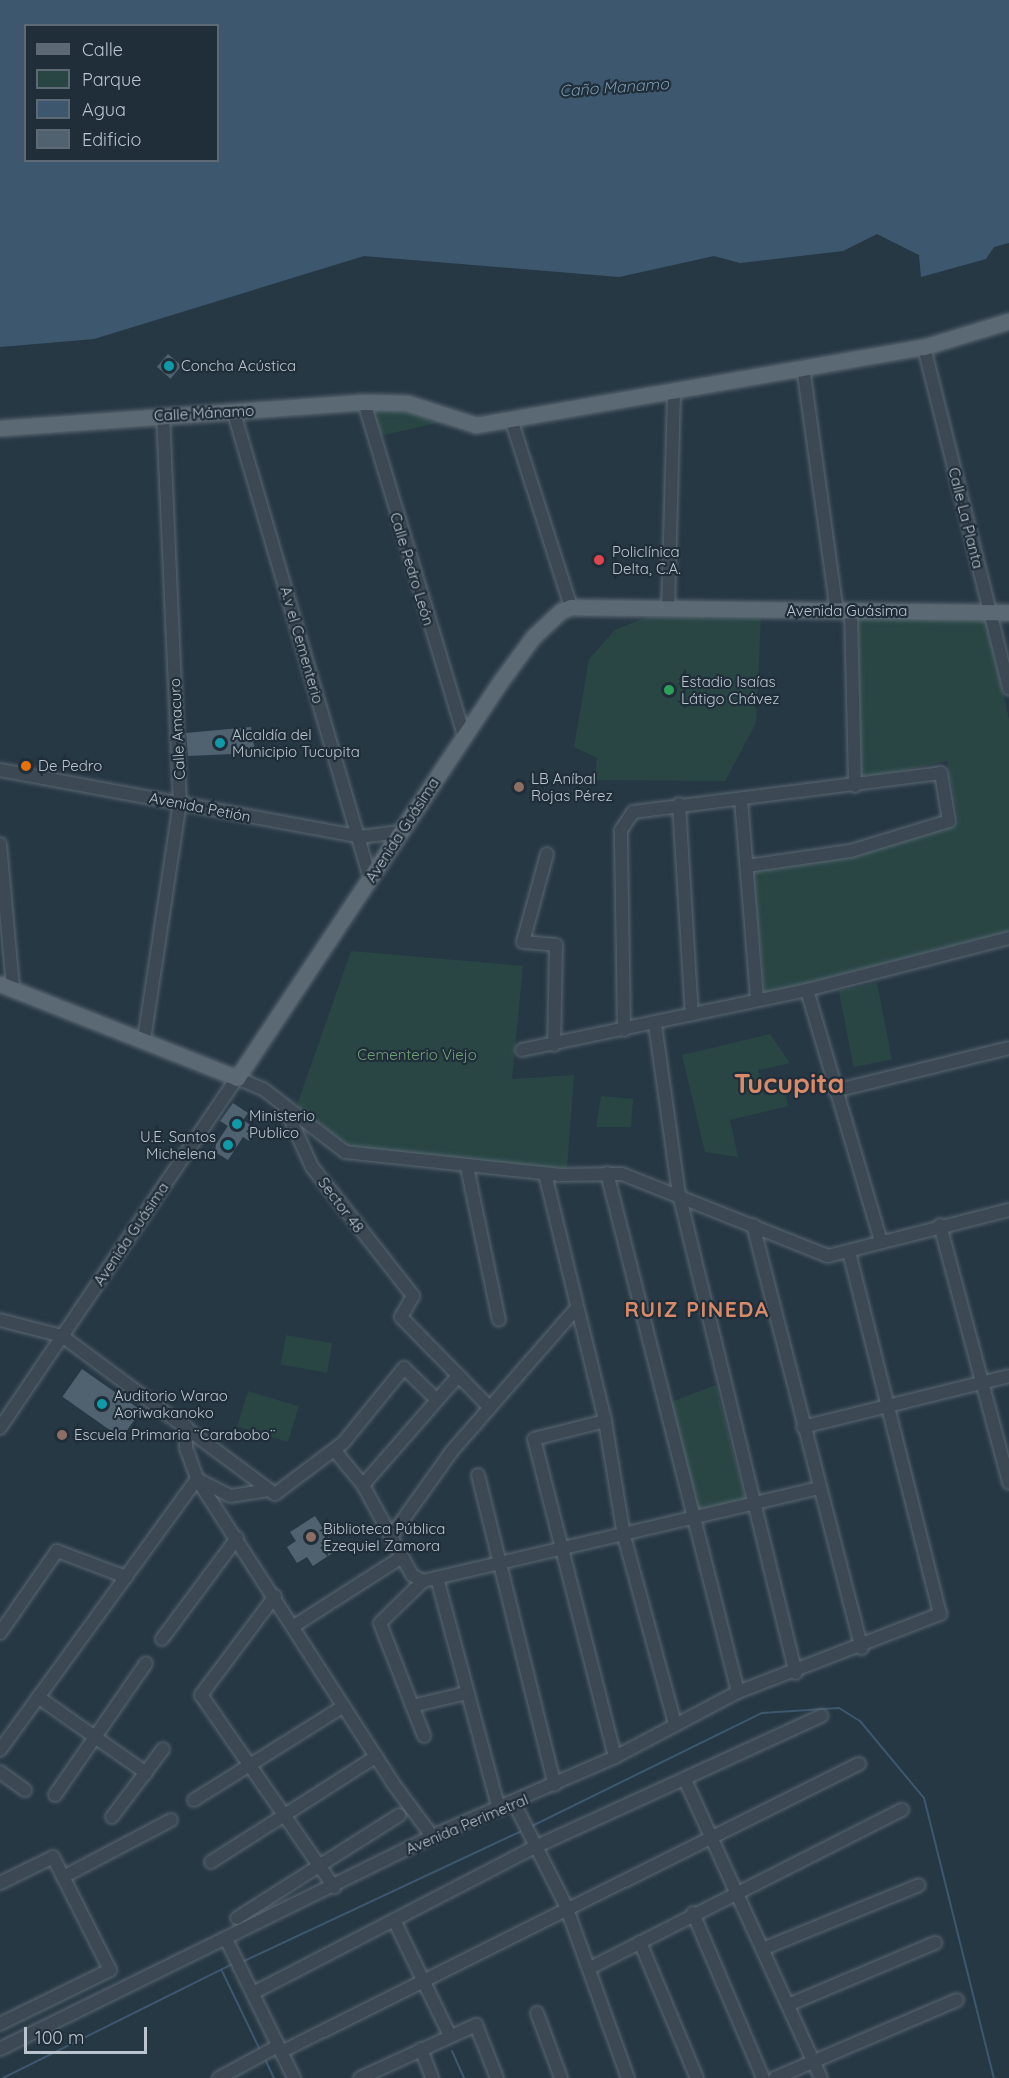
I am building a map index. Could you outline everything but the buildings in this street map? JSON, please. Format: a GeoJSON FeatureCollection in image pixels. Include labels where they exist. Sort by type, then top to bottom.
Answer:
{"type":"FeatureCollection","features":[{"type":"Feature","properties":{"kind":"main road","name":"Calle Mánamo"},"geometry":{"type":"LineString","coordinates":[[0,428],[364,402],[407,403],[477,425],[924,347],[1009,321]]}},
{"type":"Feature","properties":{"kind":"main road","name":"Avenida Guásima"},"geometry":{"type":"LineString","coordinates":[[237,1078],[464,735],[533,637],[571,607],[1009,612]]}},
{"type":"Feature","properties":{"kind":"main road"},"geometry":{"type":"LineString","coordinates":[[6,986],[237,1078]]}},
{"type":"Feature","properties":{"kind":"street","name":"Calle La Planta"},"geometry":{"type":"LineString","coordinates":[[924,347],[1009,689]]}},
{"type":"Feature","properties":{"kind":"street"},"geometry":{"type":"LineString","coordinates":[[803,368],[844,611],[855,786]]}},
{"type":"Feature","properties":{"kind":"street"},"geometry":{"type":"LineString","coordinates":[[668,609],[674,391]]}},
{"type":"Feature","properties":{"kind":"street","name":"Calle Pedro León"},"geometry":{"type":"LineString","coordinates":[[364,402],[464,735]]}},
{"type":"Feature","properties":{"kind":"street","name":"A.v el Cementerio"},"geometry":{"type":"LineString","coordinates":[[234,413],[360,837],[370,878]]}},
{"type":"Feature","properties":{"kind":"street","name":"Calle Amacuro"},"geometry":{"type":"LineString","coordinates":[[144,1040],[180,803],[163,415]]}},
{"type":"Feature","properties":{"kind":"street"},"geometry":{"type":"LineString","coordinates":[[511,419],[571,607]]}},
{"type":"Feature","properties":{"kind":"street","name":"Avenida Petión"},"geometry":{"type":"LineString","coordinates":[[0,770],[360,837],[400,832]]}},
{"type":"Feature","properties":{"kind":"street"},"geometry":{"type":"LineString","coordinates":[[624,1030],[621,830],[633,812],[679,804],[741,800],[941,773],[949,821],[850,851],[747,866]]}},
{"type":"Feature","properties":{"kind":"street"},"geometry":{"type":"LineString","coordinates":[[741,800],[757,999]]}},
{"type":"Feature","properties":{"kind":"street"},"geometry":{"type":"LineString","coordinates":[[679,804],[692,1015]]}},
{"type":"Feature","properties":{"kind":"street"},"geometry":{"type":"LineString","coordinates":[[0,844],[6,986]]}},
{"type":"Feature","properties":{"kind":"street"},"geometry":{"type":"LineString","coordinates":[[547,854],[523,942],[556,945],[554,1045]]}},
{"type":"Feature","properties":{"kind":"street"},"geometry":{"type":"LineString","coordinates":[[522,1050],[655,1024],[757,999],[807,990],[1009,938]]}},
{"type":"Feature","properties":{"kind":"street"},"geometry":{"type":"LineString","coordinates":[[807,990],[881,1241]]}},
{"type":"Feature","properties":{"kind":"street"},"geometry":{"type":"LineString","coordinates":[[655,1024],[679,1194],[796,1672]]}},
{"type":"Feature","properties":{"kind":"street"},"geometry":{"type":"LineString","coordinates":[[835,1091],[1009,1048]]}},
{"type":"Feature","properties":{"kind":"street"},"geometry":{"type":"LineString","coordinates":[[237,1078],[284,1105],[345,1152],[467,1167],[545,1173],[607,1173],[637,1177],[828,1256],[940,1225],[1009,1210]]}},
{"type":"Feature","properties":{"kind":"street","name":"Avenida Guásima"},"geometry":{"type":"LineString","coordinates":[[0,1428],[237,1078]]}},
{"type":"Feature","properties":{"kind":"street","name":"Sector 48"},"geometry":{"type":"LineString","coordinates":[[284,1105],[312,1167],[413,1296],[401,1317],[458,1376]]}},
{"type":"Feature","properties":{"kind":"street"},"geometry":{"type":"LineString","coordinates":[[467,1167],[499,1320]]}},
{"type":"Feature","properties":{"kind":"street"},"geometry":{"type":"LineString","coordinates":[[545,1173],[575,1310],[605,1421],[624,1536],[675,1724]]}},
{"type":"Feature","properties":{"kind":"street"},"geometry":{"type":"LineString","coordinates":[[607,1173],[692,1521],[738,1692]]}},
{"type":"Feature","properties":{"kind":"street"},"geometry":{"type":"LineString","coordinates":[[753,1225],[803,1428],[862,1648]]}},
{"type":"Feature","properties":{"kind":"street"},"geometry":{"type":"LineString","coordinates":[[940,1225],[984,1380],[1009,1483]]}},
{"type":"Feature","properties":{"kind":"street"},"geometry":{"type":"LineString","coordinates":[[849,1251],[887,1407]]}},
{"type":"Feature","properties":{"kind":"street"},"geometry":{"type":"LineString","coordinates":[[392,1535],[490,1408],[575,1310]]}},
{"type":"Feature","properties":{"kind":"street"},"geometry":{"type":"LineString","coordinates":[[0,1320],[62,1336],[186,1426],[268,1490]]}},
{"type":"Feature","properties":{"kind":"street"},"geometry":{"type":"LineString","coordinates":[[197,1479],[231,1496],[268,1490],[285,1491],[334,1451],[404,1368],[437,1400]]}},
{"type":"Feature","properties":{"kind":"street"},"geometry":{"type":"LineString","coordinates":[[363,1485],[458,1376],[490,1408]]}},
{"type":"Feature","properties":{"kind":"street"},"geometry":{"type":"LineString","coordinates":[[803,1428],[984,1380],[1009,1376]]}},
{"type":"Feature","properties":{"kind":"street","name":"Avenida Perimetral"},"geometry":{"type":"LineString","coordinates":[[0,2049],[333,1887],[432,1836],[499,1810],[517,1808],[555,1785],[615,1757],[738,1692],[862,1648],[940,1614],[887,1407]]}},
{"type":"Feature","properties":{"kind":"street"},"geometry":{"type":"LineString","coordinates":[[605,1421],[534,1439],[558,1550],[615,1757]]}},
{"type":"Feature","properties":{"kind":"street"},"geometry":{"type":"LineString","coordinates":[[186,1426],[186,1448],[197,1479],[275,1596],[342,1707],[432,1836]]}},
{"type":"Feature","properties":{"kind":"street"},"geometry":{"type":"LineString","coordinates":[[334,1451],[363,1485],[402,1557],[423,1581]]}},
{"type":"Feature","properties":{"kind":"street"},"geometry":{"type":"LineString","coordinates":[[478,1475],[555,1785]]}},
{"type":"Feature","properties":{"kind":"street"},"geometry":{"type":"LineString","coordinates":[[0,1750],[197,1479]]}},
{"type":"Feature","properties":{"kind":"street"},"geometry":{"type":"LineString","coordinates":[[424,1736],[380,1623],[423,1581],[692,1521],[753,1503],[819,1488]]}},
{"type":"Feature","properties":{"kind":"street"},"geometry":{"type":"LineString","coordinates":[[162,1639],[237,1538]]}},
{"type":"Feature","properties":{"kind":"street"},"geometry":{"type":"LineString","coordinates":[[0,1633],[57,1551],[126,1577]]}},
{"type":"Feature","properties":{"kind":"street"},"geometry":{"type":"LineString","coordinates":[[294,1626],[402,1557]]}},
{"type":"Feature","properties":{"kind":"street"},"geometry":{"type":"LineString","coordinates":[[437,1578],[499,1810]]}},
{"type":"Feature","properties":{"kind":"street"},"geometry":{"type":"LineString","coordinates":[[275,1596],[201,1695],[333,1887]]}},
{"type":"Feature","properties":{"kind":"street"},"geometry":{"type":"LineString","coordinates":[[55,1795],[146,1662]]}},
{"type":"Feature","properties":{"kind":"street"},"geometry":{"type":"LineString","coordinates":[[412,1706],[467,1693]]}},
{"type":"Feature","properties":{"kind":"street"},"geometry":{"type":"LineString","coordinates":[[38,1697],[146,1773]]}},
{"type":"Feature","properties":{"kind":"street"},"geometry":{"type":"LineString","coordinates":[[194,1800],[342,1707]]}},
{"type":"Feature","properties":{"kind":"street"},"geometry":{"type":"LineString","coordinates":[[253,1993],[394,1920],[533,1843],[686,1782],[821,1716]]}},
{"type":"Feature","properties":{"kind":"street"},"geometry":{"type":"LineString","coordinates":[[112,1817],[163,1749]]}},
{"type":"Feature","properties":{"kind":"street"},"geometry":{"type":"LineString","coordinates":[[211,1862],[375,1757]]}},
{"type":"Feature","properties":{"kind":"street"},"geometry":{"type":"LineString","coordinates":[[219,2078],[710,1834],[859,1764]]}},
{"type":"Feature","properties":{"kind":"street"},"geometry":{"type":"LineString","coordinates":[[0,1772],[25,1790]]}},
{"type":"Feature","properties":{"kind":"street"},"geometry":{"type":"LineString","coordinates":[[686,1782],[739,1890],[812,2062],[821,2078]]}},
{"type":"Feature","properties":{"kind":"street"},"geometry":{"type":"LineString","coordinates":[[517,1808],[566,1906],[628,2078]]}},
{"type":"Feature","properties":{"kind":"street"},"geometry":{"type":"LineString","coordinates":[[590,1968],[693,1913],[902,1810]]}},
{"type":"Feature","properties":{"kind":"street"},"geometry":{"type":"LineString","coordinates":[[237,1917],[399,1815]]}},
{"type":"Feature","properties":{"kind":"street"},"geometry":{"type":"LineString","coordinates":[[63,1877],[171,1820]]}},
{"type":"Feature","properties":{"kind":"street"},"geometry":{"type":"LineString","coordinates":[[0,1883],[53,1857],[110,1970],[0,2024]]}},
{"type":"Feature","properties":{"kind":"street"},"geometry":{"type":"LineString","coordinates":[[765,1948],[919,1885]]}},
{"type":"Feature","properties":{"kind":"street"},"geometry":{"type":"LineString","coordinates":[[693,1913],[763,2078]]}},
{"type":"Feature","properties":{"kind":"street"},"geometry":{"type":"LineString","coordinates":[[394,1920],[450,2036]]}},
{"type":"Feature","properties":{"kind":"street"},"geometry":{"type":"LineString","coordinates":[[226,1939],[294,2078]]}},
{"type":"Feature","properties":{"kind":"street"},"geometry":{"type":"LineString","coordinates":[[640,1942],[697,2078]]}},
{"type":"Feature","properties":{"kind":"street"},"geometry":{"type":"LineString","coordinates":[[788,2005],[935,1943]]}},
{"type":"Feature","properties":{"kind":"street"},"geometry":{"type":"LineString","coordinates":[[775,2078],[957,2000]]}},
{"type":"Feature","properties":{"kind":"street"},"geometry":{"type":"LineString","coordinates":[[537,2013],[561,2078]]}},
{"type":"Feature","properties":{"kind":"street"},"geometry":{"type":"LineString","coordinates":[[362,2078],[420,2049],[476,2025],[496,2078]]}},
{"type":"Feature","properties":{"kind":"street"},"geometry":{"type":"LineString","coordinates":[[420,2049],[432,2078]]}},
{"type":"Feature","properties":{"kind":"green space"},"geometry":{"type":"Polygon","coordinates":[[[364,402],[407,403],[450,420],[375,437],[364,402]]]}},
{"type":"Feature","properties":{"kind":"green space","name":"Estadio Isaías Látigo Chávez"},"geometry":{"type":"Polygon","coordinates":[[[647,617],[761,617],[756,723],[725,781],[595,780],[597,758],[574,747],[589,659],[615,630],[647,617]]]}},
{"type":"Feature","properties":{"kind":"green space"},"geometry":{"type":"Polygon","coordinates":[[[858,618],[986,620],[1009,719],[1009,931],[765,994],[753,870],[849,855],[959,822],[947,761],[861,779],[858,618]]]}},
{"type":"Feature","properties":{"kind":"green space","name":"Cementerio Viejo"},"geometry":{"type":"Polygon","coordinates":[[[351,951],[523,966],[512,1079],[574,1075],[567,1169],[350,1147],[297,1105],[351,951]]]}},
{"type":"Feature","properties":{"kind":"green space"},"geometry":{"type":"Polygon","coordinates":[[[877,983],[892,1060],[854,1067],[839,990],[877,983]]]}},
{"type":"Feature","properties":{"kind":"green space"},"geometry":{"type":"Polygon","coordinates":[[[770,1034],[790,1063],[758,1070],[764,1095],[785,1090],[788,1106],[730,1120],[738,1157],[705,1152],[682,1055],[770,1034]]]}},
{"type":"Feature","properties":{"kind":"green space"},"geometry":{"type":"Polygon","coordinates":[[[601,1096],[633,1099],[631,1127],[596,1127],[601,1096]]]}},
{"type":"Feature","properties":{"kind":"green space"},"geometry":{"type":"Polygon","coordinates":[[[286,1335],[332,1343],[327,1373],[281,1365],[286,1335]]]}},
{"type":"Feature","properties":{"kind":"green space"},"geometry":{"type":"Polygon","coordinates":[[[716,1385],[745,1499],[694,1513],[671,1402],[716,1385]]]}},
{"type":"Feature","properties":{"kind":"green space"},"geometry":{"type":"Polygon","coordinates":[[[248,1391],[299,1406],[288,1442],[237,1426],[248,1391]]]}},
{"type":"Feature","properties":{"kind":"water","name":"Caño Manamo"},"geometry":{"type":"Polygon","coordinates":[[[0,0],[1009,0],[1009,243],[994,247],[986,259],[921,277],[919,255],[877,234],[843,251],[740,263],[714,256],[619,277],[364,256],[94,339],[0,347],[0,0]]]}},
{"type":"Feature","properties":{"kind":"waterway"},"geometry":{"type":"LineString","coordinates":[[530,1827],[762,1713],[839,1708],[860,1721],[924,1798],[994,2078]]}},
{"type":"Feature","properties":{"kind":"waterway"},"geometry":{"type":"LineString","coordinates":[[242,1962],[522,1831]]}},
{"type":"Feature","properties":{"kind":"waterway"},"geometry":{"type":"LineString","coordinates":[[3,2078],[233,1964]]}},
{"type":"Feature","properties":{"kind":"waterway"},"geometry":{"type":"LineString","coordinates":[[222,1971],[261,2052]]}},
{"type":"Feature","properties":{"kind":"waterway"},"geometry":{"type":"LineString","coordinates":[[452,2051],[464,2078]]}},
{"type":"Feature","properties":{"kind":"waterway"},"geometry":{"type":"LineString","coordinates":[[265,2059],[274,2078]]}},
{"type":"Feature","properties":{"kind":"place","name":"Concha Acústica"},"geometry":{"type":"Point","coordinates":[169,366]}},
{"type":"Feature","properties":{"kind":"place","name":"Policlínica Delta, C.A."},"geometry":{"type":"Point","coordinates":[599,560]}},
{"type":"Feature","properties":{"kind":"place","name":"Estadio Isaías Látigo Chávez"},"geometry":{"type":"Point","coordinates":[669,690]}},
{"type":"Feature","properties":{"kind":"place","name":"Alcaldía del Municipio Tucupita"},"geometry":{"type":"Point","coordinates":[220,743]}},
{"type":"Feature","properties":{"kind":"place","name":"De Pedro"},"geometry":{"type":"Point","coordinates":[26,766]}},
{"type":"Feature","properties":{"kind":"place","name":"LB Aníbal Rojas Pérez"},"geometry":{"type":"Point","coordinates":[519,787]}},
{"type":"Feature","properties":{"kind":"place","name":"Ministerio Publico"},"geometry":{"type":"Point","coordinates":[237,1124]}},
{"type":"Feature","properties":{"kind":"place","name":"U.E. Santos Michelena"},"geometry":{"type":"Point","coordinates":[228,1145]}},
{"type":"Feature","properties":{"kind":"place","name":"Auditorio Warao Aoriwakanoko"},"geometry":{"type":"Point","coordinates":[102,1404]}},
{"type":"Feature","properties":{"kind":"place","name":"Escuela Primaria ¨Carabobo¨"},"geometry":{"type":"Point","coordinates":[62,1435]}},
{"type":"Feature","properties":{"kind":"place","name":"Biblioteca Pública Ezequiel Zamora"},"geometry":{"type":"Point","coordinates":[311,1537]}},
{"type":"Feature","properties":{"kind":"district","name":"Tucupita"},"geometry":{"type":"Point","coordinates":[789,1084]}},
{"type":"Feature","properties":{"kind":"district","name":"RUIZ PINEDA"},"geometry":{"type":"Point","coordinates":[697,1309]}}]}
